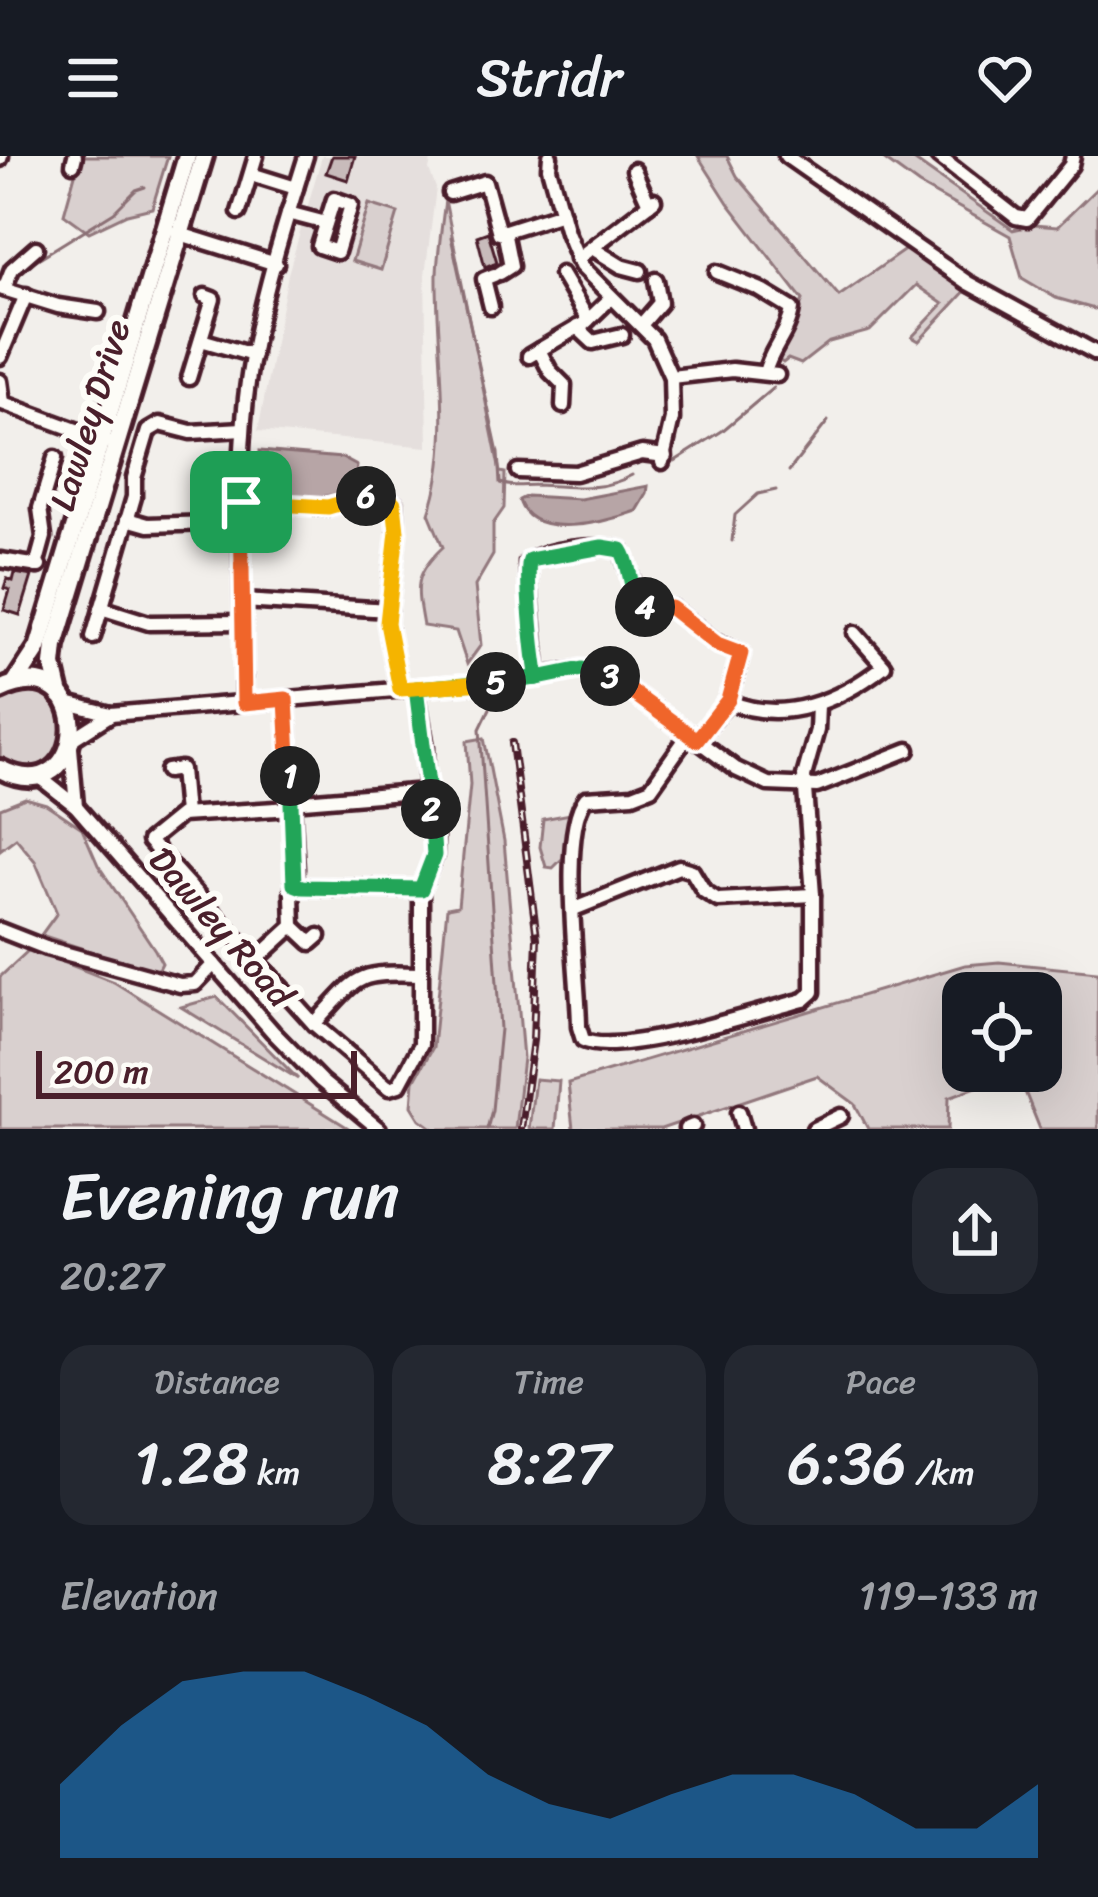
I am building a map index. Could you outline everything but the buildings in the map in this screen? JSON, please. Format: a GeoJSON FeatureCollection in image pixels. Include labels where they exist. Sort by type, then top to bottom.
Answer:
{"type":"FeatureCollection","features":[{"type":"Feature","properties":{"kind":"main road","name":"Lawley Drive"},"geometry":{"type":"LineString","coordinates":[[72,743],[74,725],[53,665],[55,646],[172,231],[188,156]]}},
{"type":"Feature","properties":{"kind":"main road","name":"Lawley Drive"},"geometry":{"type":"LineString","coordinates":[[172,231],[204,156]]}},
{"type":"Feature","properties":{"kind":"main road","name":"Lawley Drive"},"geometry":{"type":"LineString","coordinates":[[4,687],[38,648],[110,442]]}},
{"type":"Feature","properties":{"kind":"main road"},"geometry":{"type":"LineString","coordinates":[[4,687],[31,682],[63,699]]}},
{"type":"Feature","properties":{"kind":"main road"},"geometry":{"type":"LineString","coordinates":[[4,774],[38,776],[52,770],[72,743]]}},
{"type":"Feature","properties":{"kind":"street"},"geometry":{"type":"LineString","coordinates":[[239,212],[256,156]]}},
{"type":"Feature","properties":{"kind":"street"},"geometry":{"type":"LineString","coordinates":[[244,703],[243,429],[253,355],[306,156]]}},
{"type":"Feature","properties":{"kind":"street"},"geometry":{"type":"LineString","coordinates":[[518,471],[574,473],[652,452],[663,459],[672,419],[671,377],[654,339],[610,299],[577,259],[549,168],[550,156]]}},
{"type":"Feature","properties":{"kind":"street"},"geometry":{"type":"LineString","coordinates":[[786,156],[968,284],[1098,354]]}},
{"type":"Feature","properties":{"kind":"street"},"geometry":{"type":"LineString","coordinates":[[938,156],[1016,217],[1027,219],[1071,165],[1073,156]]}},
{"type":"Feature","properties":{"kind":"street"},"geometry":{"type":"LineString","coordinates":[[577,259],[652,202],[634,170]]}},
{"type":"Feature","properties":{"kind":"street"},"geometry":{"type":"LineString","coordinates":[[251,174],[296,188]]}},
{"type":"Feature","properties":{"kind":"street"},"geometry":{"type":"LineString","coordinates":[[450,193],[484,182],[499,232],[562,213]]}},
{"type":"Feature","properties":{"kind":"street"},"geometry":{"type":"LineString","coordinates":[[288,213],[326,223]]}},
{"type":"Feature","properties":{"kind":"street"},"geometry":{"type":"LineString","coordinates":[[172,231],[276,264]]}},
{"type":"Feature","properties":{"kind":"street"},"geometry":{"type":"LineString","coordinates":[[490,307],[484,279],[511,266],[504,231]]}},
{"type":"Feature","properties":{"kind":"street"},"geometry":{"type":"LineString","coordinates":[[36,248],[12,268],[2,288],[98,312]]}},
{"type":"Feature","properties":{"kind":"street"},"geometry":{"type":"LineString","coordinates":[[592,248],[620,266],[640,271]]}},
{"type":"Feature","properties":{"kind":"street"},"geometry":{"type":"LineString","coordinates":[[671,377],[732,370],[771,374],[768,359],[790,322],[792,309],[717,272]]}},
{"type":"Feature","properties":{"kind":"street"},"geometry":{"type":"LineString","coordinates":[[561,274],[593,341],[622,335]]}},
{"type":"Feature","properties":{"kind":"street"},"geometry":{"type":"LineString","coordinates":[[641,325],[660,303],[656,280]]}},
{"type":"Feature","properties":{"kind":"street"},"geometry":{"type":"LineString","coordinates":[[0,357],[26,296]]}},
{"type":"Feature","properties":{"kind":"street"},"geometry":{"type":"LineString","coordinates":[[189,378],[213,298],[205,296]]}},
{"type":"Feature","properties":{"kind":"street"},"geometry":{"type":"LineString","coordinates":[[562,406],[564,386],[538,356],[610,299]]}},
{"type":"Feature","properties":{"kind":"street"},"geometry":{"type":"LineString","coordinates":[[201,340],[253,355]]}},
{"type":"Feature","properties":{"kind":"street"},"geometry":{"type":"LineString","coordinates":[[0,381],[1,402],[110,442]]}},
{"type":"Feature","properties":{"kind":"street"},"geometry":{"type":"LineString","coordinates":[[93,637],[134,478],[153,426],[191,432],[243,429]]}},
{"type":"Feature","properties":{"kind":"street"},"geometry":{"type":"LineString","coordinates":[[623,442],[629,458]]}},
{"type":"Feature","properties":{"kind":"street"},"geometry":{"type":"LineString","coordinates":[[0,560],[38,566],[44,537],[41,505],[55,458]]}},
{"type":"Feature","properties":{"kind":"street"},"geometry":{"type":"LineString","coordinates":[[241,502],[328,507],[370,494],[387,494],[394,503],[397,531],[388,638],[400,689]]}},
{"type":"Feature","properties":{"kind":"street"},"geometry":{"type":"LineString","coordinates":[[127,519],[148,525],[241,522]]}},
{"type":"Feature","properties":{"kind":"street"},"geometry":{"type":"LineString","coordinates":[[538,678],[526,563],[537,556],[610,548],[625,555],[640,604],[651,610],[671,608],[717,644],[741,653],[728,700],[652,788],[633,795],[586,798],[580,804],[572,842],[580,1035],[604,1046],[670,1034],[810,996],[813,895],[804,788],[818,704]]}},
{"type":"Feature","properties":{"kind":"street"},"geometry":{"type":"LineString","coordinates":[[243,601],[388,610]]}},
{"type":"Feature","properties":{"kind":"street"},"geometry":{"type":"LineString","coordinates":[[101,608],[149,623],[243,622]]}},
{"type":"Feature","properties":{"kind":"street"},"geometry":{"type":"LineString","coordinates":[[728,700],[770,710],[818,704],[850,693],[884,666],[855,633]]}},
{"type":"Feature","properties":{"kind":"street"},"geometry":{"type":"LineString","coordinates":[[63,699],[111,714],[538,678],[582,669],[610,675],[752,778],[768,784],[804,788],[842,779],[908,750]]}},
{"type":"Feature","properties":{"kind":"street"},"geometry":{"type":"LineString","coordinates":[[416,688],[426,747],[434,855],[421,889],[421,1044],[399,1085],[389,1088],[314,1024],[149,841],[185,814],[426,791]]}},
{"type":"Feature","properties":{"kind":"street"},"geometry":{"type":"LineString","coordinates":[[256,960],[293,926],[286,699]]}},
{"type":"Feature","properties":{"kind":"street"},"geometry":{"type":"LineString","coordinates":[[76,806],[72,743],[111,714]]}},
{"type":"Feature","properties":{"kind":"street"},"geometry":{"type":"LineString","coordinates":[[167,771],[181,770],[185,814]]}},
{"type":"Feature","properties":{"kind":"street","name":"Dawley Road"},"geometry":{"type":"LineString","coordinates":[[38,776],[76,806],[321,1081],[380,1129]]}},
{"type":"Feature","properties":{"kind":"street"},"geometry":{"type":"LineString","coordinates":[[574,909],[679,867],[692,871],[704,892],[718,900],[813,895]]}},
{"type":"Feature","properties":{"kind":"street"},"geometry":{"type":"LineString","coordinates":[[294,884],[421,889]]}},
{"type":"Feature","properties":{"kind":"street"},"geometry":{"type":"LineString","coordinates":[[293,926],[311,944],[320,935]]}},
{"type":"Feature","properties":{"kind":"street"},"geometry":{"type":"LineString","coordinates":[[0,930],[180,985],[195,984],[214,964]]}},
{"type":"Feature","properties":{"kind":"street"},"geometry":{"type":"LineString","coordinates":[[314,1024],[356,979],[419,974]]}},
{"type":"Feature","properties":{"kind":"street"},"geometry":{"type":"LineString","coordinates":[[740,1112],[744,1129]]}},
{"type":"Feature","properties":{"kind":"street"},"geometry":{"type":"LineString","coordinates":[[814,1129],[842,1116]]}},
{"type":"Feature","properties":{"kind":"shaded area"},"geometry":{"type":"Polygon","coordinates":[[[80,156],[168,156],[152,208],[89,232],[64,214],[80,156]]]}},
{"type":"Feature","properties":{"kind":"shaded area"},"geometry":{"type":"Polygon","coordinates":[[[322,156],[432,156],[429,170],[436,188],[425,275],[428,447],[258,431],[288,274],[322,156]]]}},
{"type":"Feature","properties":{"kind":"shaded area"},"geometry":{"type":"Polygon","coordinates":[[[698,156],[727,156],[737,176],[839,296],[906,249],[967,289],[919,341],[912,337],[943,304],[916,285],[870,331],[829,342],[801,364],[788,359],[783,363],[775,358],[803,300],[698,156]]]}},
{"type":"Feature","properties":{"kind":"shaded area"},"geometry":{"type":"Polygon","coordinates":[[[879,156],[908,156],[1013,230],[1057,227],[1098,187],[1098,310],[1056,298],[1022,278],[1010,236],[919,185],[879,156]]]}},
{"type":"Feature","properties":{"kind":"shaded area"},"geometry":{"type":"Polygon","coordinates":[[[445,200],[500,472],[505,473],[504,508],[493,524],[493,555],[475,586],[481,645],[467,664],[456,631],[423,626],[418,591],[426,566],[443,547],[429,513],[443,425],[437,274],[445,200]]]}},
{"type":"Feature","properties":{"kind":"shaded area"},"geometry":{"type":"Polygon","coordinates":[[[369,204],[398,213],[381,270],[352,261],[369,204]]]}},
{"type":"Feature","properties":{"kind":"shaded area"},"geometry":{"type":"Polygon","coordinates":[[[260,451],[342,458],[357,466],[354,479],[336,494],[269,493],[259,479],[260,451]]]}},
{"type":"Feature","properties":{"kind":"shaded area"},"geometry":{"type":"Polygon","coordinates":[[[648,486],[637,511],[571,525],[538,521],[519,500],[527,496],[580,499],[648,486]]]}},
{"type":"Feature","properties":{"kind":"shaded area"},"geometry":{"type":"Polygon","coordinates":[[[32,689],[58,709],[64,741],[52,757],[28,767],[0,758],[0,698],[32,689]]]}},
{"type":"Feature","properties":{"kind":"shaded area"},"geometry":{"type":"Polygon","coordinates":[[[484,738],[504,841],[523,1058],[515,1129],[434,1129],[412,1106],[414,1081],[433,1047],[447,908],[458,906],[470,785],[467,741],[484,738]]]}},
{"type":"Feature","properties":{"kind":"shaded area"},"geometry":{"type":"Polygon","coordinates":[[[25,798],[46,804],[82,828],[98,865],[162,963],[157,973],[41,935],[57,913],[35,861],[16,838],[0,850],[0,808],[25,798]]]}},
{"type":"Feature","properties":{"kind":"shaded area"},"geometry":{"type":"Polygon","coordinates":[[[570,814],[563,858],[553,868],[546,867],[540,847],[543,819],[570,814]]]}},
{"type":"Feature","properties":{"kind":"shaded area"},"geometry":{"type":"Polygon","coordinates":[[[30,949],[114,982],[350,1129],[0,1129],[0,977],[30,949]]]}},
{"type":"Feature","properties":{"kind":"shaded area"},"geometry":{"type":"Polygon","coordinates":[[[999,962],[1098,972],[1098,1129],[1040,1129],[1025,1092],[1062,1092],[1062,972],[942,972],[942,1092],[963,1092],[949,1097],[948,1129],[868,1129],[855,1104],[817,1076],[661,1129],[573,1129],[568,1083],[965,965],[999,962]]]}},
{"type":"Feature","properties":{"kind":"shaded area"},"geometry":{"type":"Polygon","coordinates":[[[217,997],[298,1079],[181,1007],[217,997]]]}},
{"type":"Feature","properties":{"kind":"shaded area"},"geometry":{"type":"Polygon","coordinates":[[[535,1079],[559,1081],[555,1129],[529,1129],[535,1079]]]}},
{"type":"Feature","properties":{"kind":"waterway"},"geometry":{"type":"LineString","coordinates":[[33,262],[145,187]]}},
{"type":"Feature","properties":{"kind":"waterway"},"geometry":{"type":"LineString","coordinates":[[451,237],[498,453],[500,483],[586,487],[632,475]]}},
{"type":"Feature","properties":{"kind":"waterway"},"geometry":{"type":"LineString","coordinates":[[675,461],[722,431],[773,388]]}},
{"type":"Feature","properties":{"kind":"waterway"},"geometry":{"type":"LineString","coordinates":[[789,471],[828,421]]}},
{"type":"Feature","properties":{"kind":"waterway"},"geometry":{"type":"LineString","coordinates":[[732,541],[735,515],[758,494],[776,490]]}},
{"type":"Feature","properties":{"kind":"waterway"},"geometry":{"type":"LineString","coordinates":[[487,1129],[500,1029],[480,729],[496,696]]}},
{"type":"Feature","properties":{"kind":"railway"},"geometry":{"type":"LineString","coordinates":[[512,743],[537,938],[533,1040],[521,1129]]}},
{"type":"Feature","properties":{"kind":"route"},"geometry":{"type":"LineString","coordinates":[[241,502],[244,703],[286,699],[294,884],[302,887],[421,889],[434,855],[435,831],[426,791],[426,747],[416,688],[538,678],[582,669],[595,671],[610,675],[697,740],[734,686],[741,653],[717,644],[671,608],[651,610],[640,604],[625,555],[616,548],[602,547],[537,556],[526,563],[538,678],[400,689],[388,638],[397,531],[394,503],[387,494],[370,494],[328,507],[241,502]]}}]}
